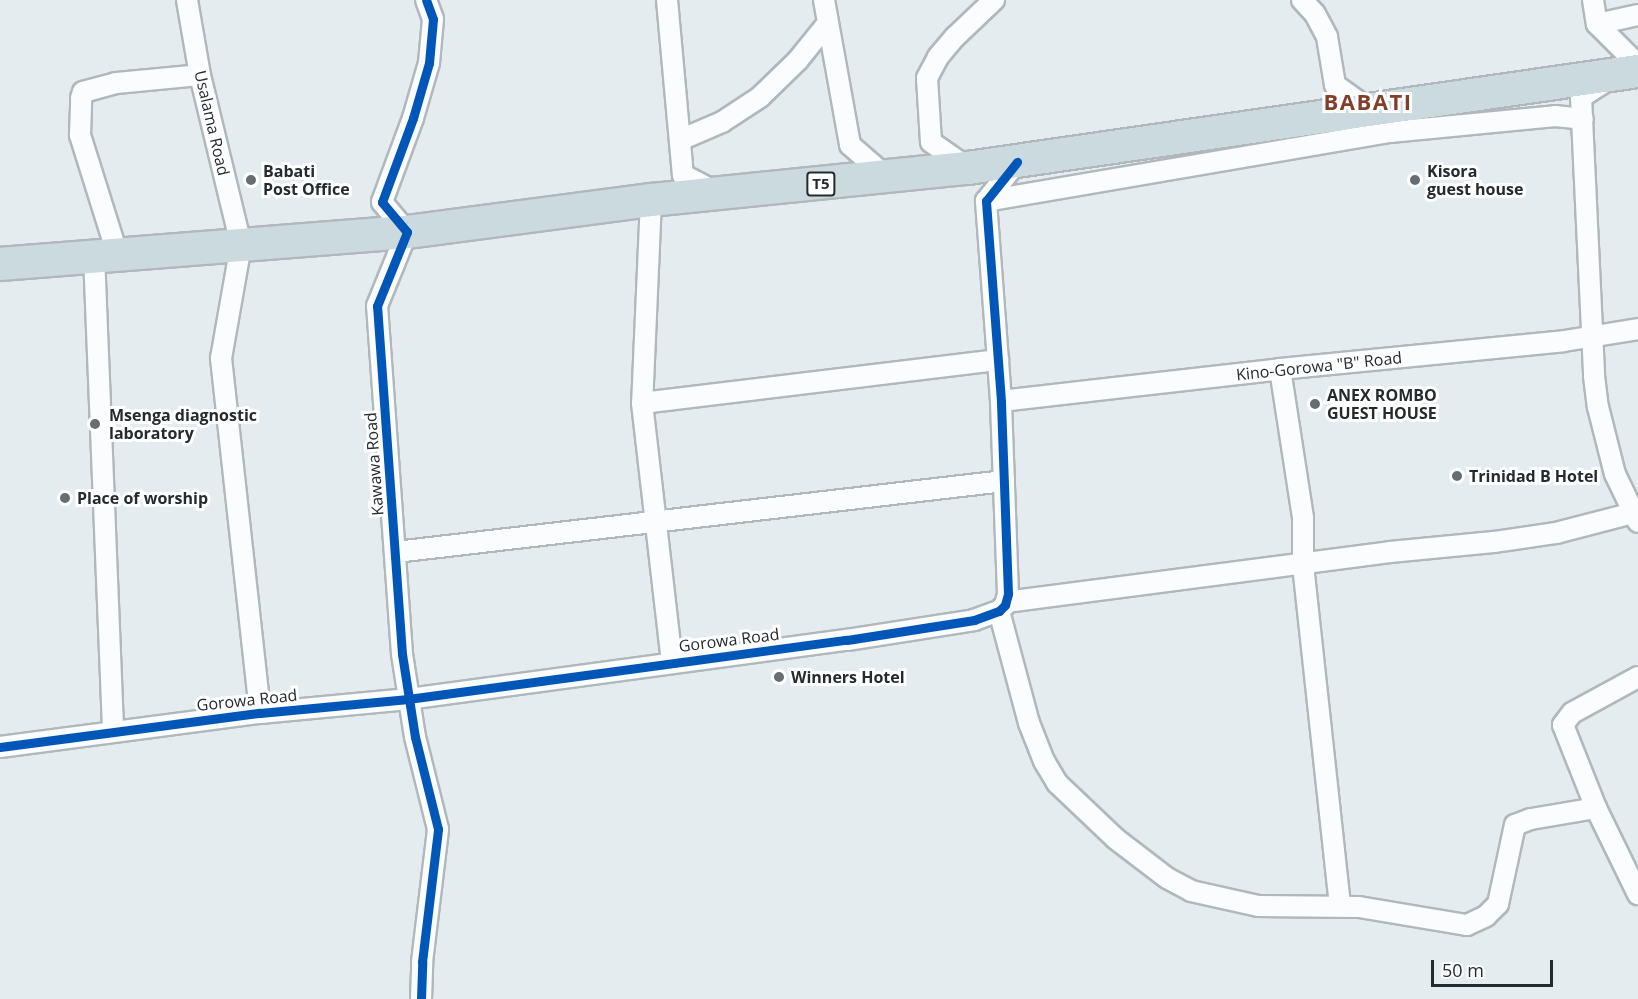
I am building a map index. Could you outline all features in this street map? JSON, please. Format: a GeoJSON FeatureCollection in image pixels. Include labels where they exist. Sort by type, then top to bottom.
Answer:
{"type":"FeatureCollection","features":[{"type":"Feature","properties":{"kind":"highway","name":"T5"},"geometry":{"type":"LineString","coordinates":[[6,260],[407,232],[651,200],[888,177],[1380,121],[1417,103],[1630,70]]}},
{"type":"Feature","properties":{"kind":"street","name":"Usalama Road"},"geometry":{"type":"LineString","coordinates":[[187,0],[200,75],[242,245]]}},
{"type":"Feature","properties":{"kind":"street"},"geometry":{"type":"LineString","coordinates":[[407,232],[382,202],[413,118],[429,63],[433,19],[426,0]]}},
{"type":"Feature","properties":{"kind":"street"},"geometry":{"type":"LineString","coordinates":[[667,0],[683,175],[720,194]]}},
{"type":"Feature","properties":{"kind":"street"},"geometry":{"type":"LineString","coordinates":[[824,0],[850,145],[888,177]]}},
{"type":"Feature","properties":{"kind":"street"},"geometry":{"type":"LineString","coordinates":[[968,168],[931,142],[927,78],[938,57],[955,37],[994,0]]}},
{"type":"Feature","properties":{"kind":"street"},"geometry":{"type":"LineString","coordinates":[[1302,0],[1322,25],[1335,85],[1380,121]]}},
{"type":"Feature","properties":{"kind":"street"},"geometry":{"type":"LineString","coordinates":[[1593,0],[1597,24],[1630,70],[1581,97],[1592,337],[1598,408],[1615,474],[1636,518]]}},
{"type":"Feature","properties":{"kind":"street"},"geometry":{"type":"LineString","coordinates":[[1597,24],[1638,15]]}},
{"type":"Feature","properties":{"kind":"street"},"geometry":{"type":"LineString","coordinates":[[680,140],[722,122],[760,97],[798,60],[827,24]]}},
{"type":"Feature","properties":{"kind":"street"},"geometry":{"type":"LineString","coordinates":[[113,731],[106,254],[80,135],[83,92],[116,83],[200,75]]}},
{"type":"Feature","properties":{"kind":"street"},"geometry":{"type":"LineString","coordinates":[[986,201],[1380,121],[1555,116],[1583,119]]}},
{"type":"Feature","properties":{"kind":"street"},"geometry":{"type":"LineString","coordinates":[[1017,162],[986,201],[1001,401],[1008,594],[1003,607],[1023,703],[1044,761],[1057,783],[1082,809],[1167,878],[1191,891],[1257,906],[1340,906],[1467,925],[1486,916],[1498,904],[1515,825],[1531,819],[1596,808]]}},
{"type":"Feature","properties":{"kind":"street"},"geometry":{"type":"LineString","coordinates":[[651,200],[642,404],[672,662]]}},
{"type":"Feature","properties":{"kind":"street","name":"Kawawa Road"},"geometry":{"type":"LineString","coordinates":[[407,232],[377,306],[399,615],[408,699],[438,829],[422,962],[421,999]]}},
{"type":"Feature","properties":{"kind":"street"},"geometry":{"type":"LineString","coordinates":[[242,245],[221,358],[260,713]]}},
{"type":"Feature","properties":{"kind":"street","name":"Kino-Gorowa \"B\" Road"},"geometry":{"type":"LineString","coordinates":[[1001,401],[1592,337],[1638,329]]}},
{"type":"Feature","properties":{"kind":"street"},"geometry":{"type":"LineString","coordinates":[[642,404],[998,360]]}},
{"type":"Feature","properties":{"kind":"street"},"geometry":{"type":"LineString","coordinates":[[1280,369],[1303,518],[1303,565],[1340,906]]}},
{"type":"Feature","properties":{"kind":"street"},"geometry":{"type":"LineString","coordinates":[[396,552],[1004,480]]}},
{"type":"Feature","properties":{"kind":"street","name":"Gorowa Road"},"geometry":{"type":"LineString","coordinates":[[0,747],[260,713],[408,699],[908,631],[974,620],[1003,607],[1545,534],[1636,518]]}},
{"type":"Feature","properties":{"kind":"street"},"geometry":{"type":"LineString","coordinates":[[1638,677],[1572,713],[1563,725],[1596,808],[1638,894]]}},
{"type":"Feature","properties":{"kind":"cycle path"},"geometry":{"type":"LineString","coordinates":[[421,999],[422,962],[438,829],[415,737],[402,654],[377,306],[407,232],[382,202],[413,118],[429,63],[433,19],[426,0]]}},
{"type":"Feature","properties":{"kind":"cycle path"},"geometry":{"type":"LineString","coordinates":[[0,747],[260,713],[408,699],[847,640],[974,620],[999,611],[1005,605],[1008,594],[1001,401],[986,201],[1017,162]]}},
{"type":"Feature","properties":{"kind":"place","name":"Babati Post Office"},"geometry":{"type":"Point","coordinates":[251,180]}},
{"type":"Feature","properties":{"kind":"place","name":"Kisora guest house"},"geometry":{"type":"Point","coordinates":[1415,180]}},
{"type":"Feature","properties":{"kind":"place","name":"ANEX ROMBO GUEST HOUSE"},"geometry":{"type":"Point","coordinates":[1315,404]}},
{"type":"Feature","properties":{"kind":"place","name":"Msenga diagnostic laboratory"},"geometry":{"type":"Point","coordinates":[95,424]}},
{"type":"Feature","properties":{"kind":"place","name":"Trinidad B Hotel"},"geometry":{"type":"Point","coordinates":[1457,476]}},
{"type":"Feature","properties":{"kind":"place","name":"Place of worship"},"geometry":{"type":"Point","coordinates":[65,498]}},
{"type":"Feature","properties":{"kind":"place","name":"Winners Hotel"},"geometry":{"type":"Point","coordinates":[779,677]}},
{"type":"Feature","properties":{"kind":"district","name":"BABATI"},"geometry":{"type":"Point","coordinates":[1368,102]}}]}
